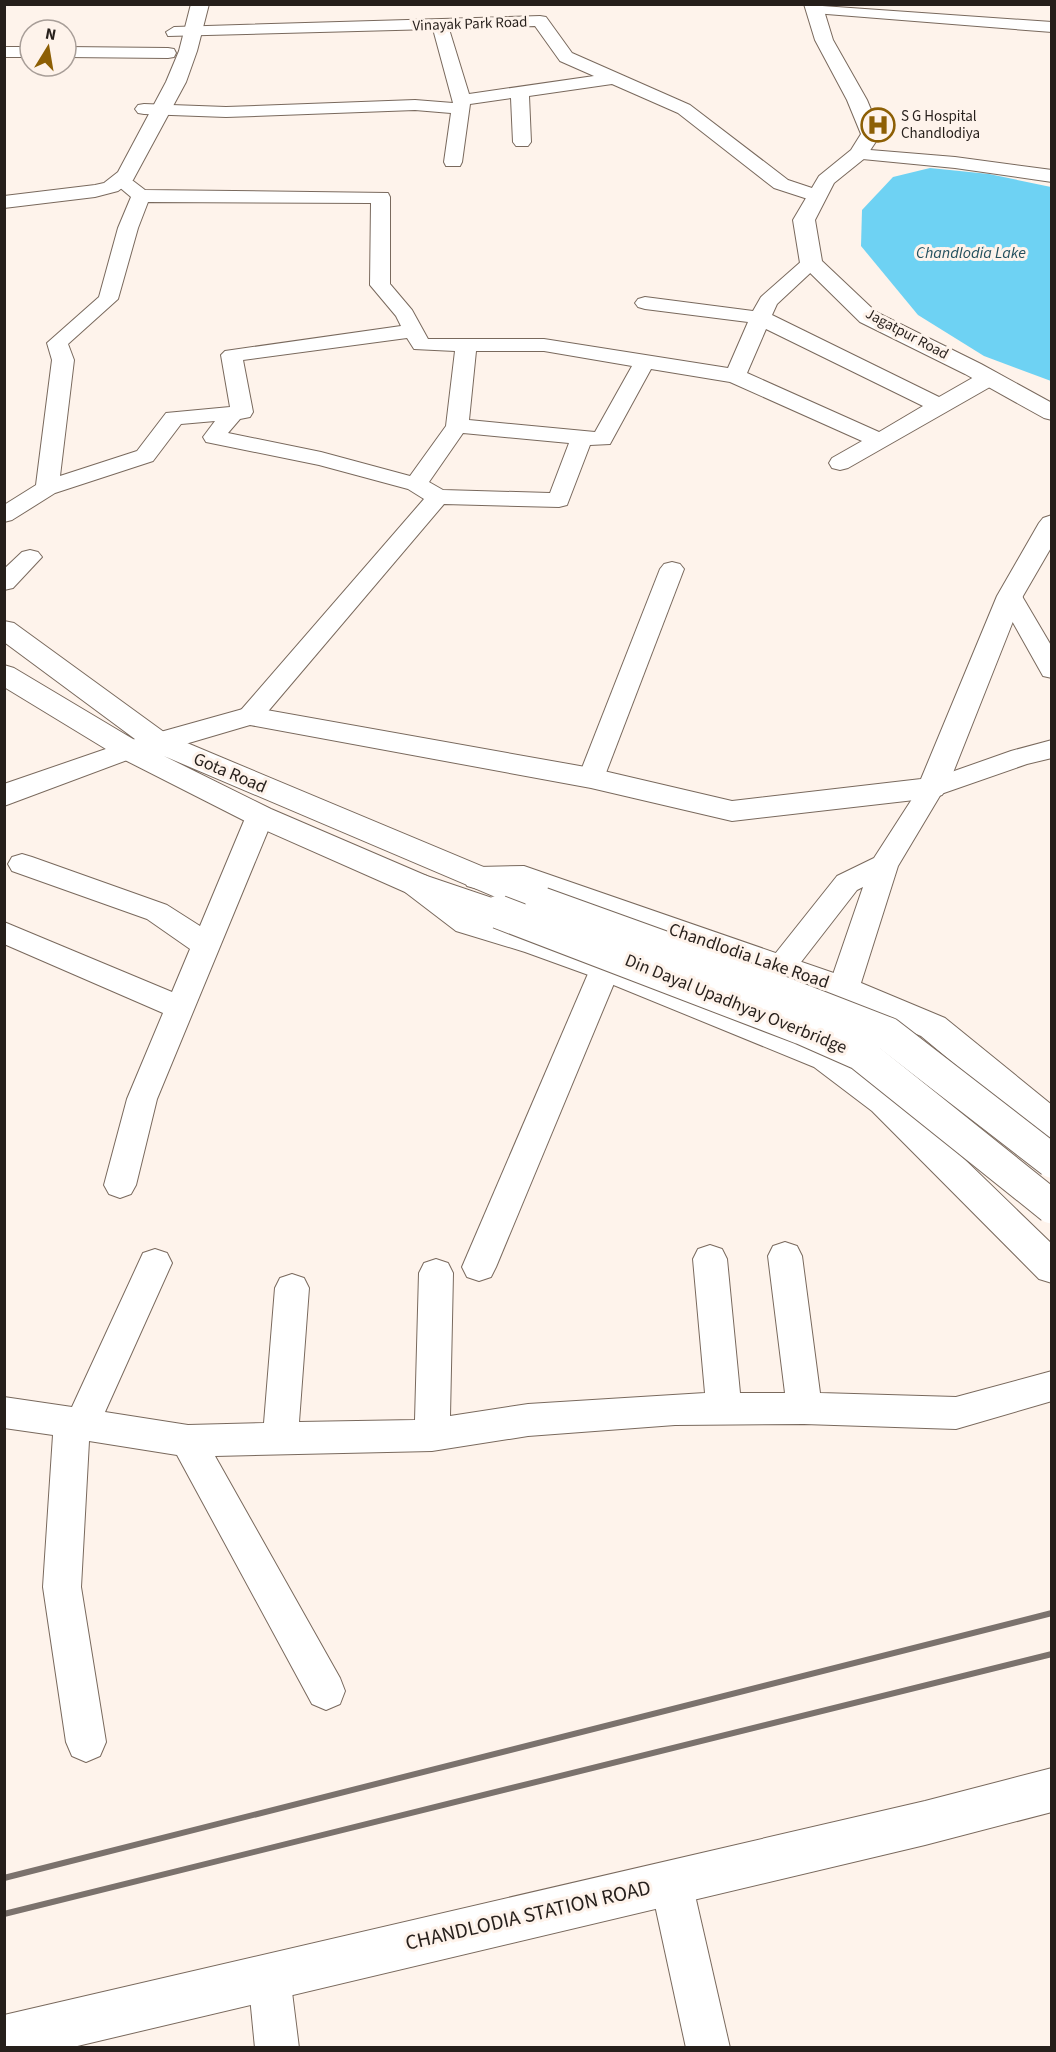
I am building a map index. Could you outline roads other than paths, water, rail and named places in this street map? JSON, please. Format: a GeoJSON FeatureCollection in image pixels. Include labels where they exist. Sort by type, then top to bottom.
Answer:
{"type":"FeatureCollection","features":[{"type":"Feature","properties":{"kind":"street"},"geometry":{"type":"LineString","coordinates":[[4,193],[79,183],[104,175],[184,64],[182,4]]}},
{"type":"Feature","properties":{"kind":"street"},"geometry":{"type":"LineString","coordinates":[[4,202],[95,191],[121,181],[131,169],[153,109],[168,54],[200,4]]}},
{"type":"Feature","properties":{"kind":"street"},"geometry":{"type":"LineString","coordinates":[[527,4],[540,21]]}},
{"type":"Feature","properties":{"kind":"street"},"geometry":{"type":"LineString","coordinates":[[735,376],[768,301],[811,263],[804,220],[817,196],[826,180],[858,154],[871,134],[857,100],[824,39],[813,6],[1052,27]]}},
{"type":"Feature","properties":{"kind":"street","name":"Vinayak Park Road"},"geometry":{"type":"LineString","coordinates":[[184,32],[540,21],[567,57],[684,110],[781,184],[817,196]]}},
{"type":"Feature","properties":{"kind":"street"},"geometry":{"type":"LineString","coordinates":[[440,25],[462,105],[453,162]]}},
{"type":"Feature","properties":{"kind":"street"},"geometry":{"type":"LineString","coordinates":[[78,52],[168,54]]}},
{"type":"Feature","properties":{"kind":"street"},"geometry":{"type":"LineString","coordinates":[[153,109],[226,112],[462,105],[519,91],[615,78]]}},
{"type":"Feature","properties":{"kind":"street"},"geometry":{"type":"LineString","coordinates":[[519,91],[522,142]]}},
{"type":"Feature","properties":{"kind":"street"},"geometry":{"type":"LineString","coordinates":[[858,154],[917,157],[996,166],[1052,176]]}},
{"type":"Feature","properties":{"kind":"street"},"geometry":{"type":"LineString","coordinates":[[121,181],[141,196],[381,197],[380,285],[405,314],[421,345],[544,345],[735,376],[879,440]]}},
{"type":"Feature","properties":{"kind":"street"},"geometry":{"type":"LineString","coordinates":[[46,488],[63,360],[57,344],[108,299],[128,228],[141,196]]}},
{"type":"Feature","properties":{"kind":"street","name":"Jagatpur Road"},"geometry":{"type":"LineString","coordinates":[[811,263],[868,317],[989,378],[1052,413]]}},
{"type":"Feature","properties":{"kind":"street"},"geometry":{"type":"LineString","coordinates":[[645,303],[761,318],[939,406]]}},
{"type":"Feature","properties":{"kind":"street"},"geometry":{"type":"LineString","coordinates":[[4,515],[46,488],[145,456],[174,418],[242,412],[232,355],[414,331]]}},
{"type":"Feature","properties":{"kind":"street"},"geometry":{"type":"LineString","coordinates":[[416,484],[457,426],[466,346]]}},
{"type":"Feature","properties":{"kind":"street"},"geometry":{"type":"LineString","coordinates":[[457,426],[602,439],[645,362]]}},
{"type":"Feature","properties":{"kind":"street"},"geometry":{"type":"LineString","coordinates":[[840,463],[989,378]]}},
{"type":"Feature","properties":{"kind":"street"},"geometry":{"type":"LineString","coordinates":[[232,413],[214,437],[321,459],[416,484],[438,497],[559,500],[582,437]]}},
{"type":"Feature","properties":{"kind":"street"},"geometry":{"type":"LineString","coordinates":[[250,716],[438,497]]}},
{"type":"Feature","properties":{"kind":"street"},"geometry":{"type":"LineString","coordinates":[[932,788],[1010,596],[1052,523]]}},
{"type":"Feature","properties":{"kind":"street"},"geometry":{"type":"LineString","coordinates":[[4,583],[30,557]]}},
{"type":"Feature","properties":{"kind":"street"},"geometry":{"type":"LineString","coordinates":[[591,777],[672,568]]}},
{"type":"Feature","properties":{"kind":"street"},"geometry":{"type":"LineString","coordinates":[[1010,596],[1052,670]]}},
{"type":"Feature","properties":{"kind":"street","name":"Gota Road"},"geometry":{"type":"LineString","coordinates":[[4,629],[158,742],[478,878]]}},
{"type":"Feature","properties":{"kind":"street","name":"Gota Road"},"geometry":{"type":"LineString","coordinates":[[4,674],[129,750],[260,816],[416,884]]}},
{"type":"Feature","properties":{"kind":"street"},"geometry":{"type":"LineString","coordinates":[[4,797],[51,777],[129,750],[250,716],[591,777],[732,811],[932,788],[1020,757],[1052,749]]}},
{"type":"Feature","properties":{"kind":"street","name":"Chandlodia Lake Road"},"geometry":{"type":"LineString","coordinates":[[478,878],[524,877],[843,989],[884,865],[932,788]]}},
{"type":"Feature","properties":{"kind":"street"},"geometry":{"type":"LineString","coordinates":[[120,1185],[142,1099],[260,816]]}},
{"type":"Feature","properties":{"kind":"street"},"geometry":{"type":"LineString","coordinates":[[22,864],[157,912],[206,945]]}},
{"type":"Feature","properties":{"kind":"street"},"geometry":{"type":"LineString","coordinates":[[781,967],[847,883],[884,865]]}},
{"type":"Feature","properties":{"kind":"street","name":"Din Dayal Upadhyay Overbridge"},"geometry":{"type":"LineString","coordinates":[[478,878],[888,1034],[1052,1161]]}},
{"type":"Feature","properties":{"kind":"street"},"geometry":{"type":"LineString","coordinates":[[416,884],[467,923],[536,944],[604,969],[826,1058],[884,1102],[1052,1268]]}},
{"type":"Feature","properties":{"kind":"street","name":"Din Dayal Upadhyay Overbridge"},"geometry":{"type":"LineString","coordinates":[[416,884],[499,912],[802,1028],[861,1054],[1052,1207]]}},
{"type":"Feature","properties":{"kind":"street"},"geometry":{"type":"LineString","coordinates":[[4,932],[180,1008]]}},
{"type":"Feature","properties":{"kind":"street"},"geometry":{"type":"LineString","coordinates":[[479,1267],[604,969]]}},
{"type":"Feature","properties":{"kind":"street"},"geometry":{"type":"LineString","coordinates":[[826,1058],[843,989],[933,1027],[1052,1125]]}},
{"type":"Feature","properties":{"kind":"street"},"geometry":{"type":"LineString","coordinates":[[784,1256],[804,1408]]}},
{"type":"Feature","properties":{"kind":"street"},"geometry":{"type":"LineString","coordinates":[[710,1259],[724,1408]]}},
{"type":"Feature","properties":{"kind":"street"},"geometry":{"type":"LineString","coordinates":[[86,1742],[62,1587],[77,1424],[155,1263]]}},
{"type":"Feature","properties":{"kind":"street"},"geometry":{"type":"LineString","coordinates":[[432,1435],[436,1273]]}},
{"type":"Feature","properties":{"kind":"street"},"geometry":{"type":"LineString","coordinates":[[280,1438],[292,1288]]}},
{"type":"Feature","properties":{"kind":"street"},"geometry":{"type":"LineString","coordinates":[[4,1412],[188,1441],[432,1435],[528,1420],[675,1409],[804,1408],[956,1413],[1052,1386]]}},
{"type":"Feature","properties":{"kind":"street"},"geometry":{"type":"LineString","coordinates":[[188,1441],[326,1691]]}},
{"type":"Feature","properties":{"kind":"street","name":"CHANDLODIA STATION ROAD"},"geometry":{"type":"LineString","coordinates":[[4,2039],[86,2033],[268,1976],[925,1823],[1052,1790]]}},
{"type":"Feature","properties":{"kind":"street"},"geometry":{"type":"LineString","coordinates":[[671,1882],[708,2048]]}},
{"type":"Feature","properties":{"kind":"street"},"geometry":{"type":"LineString","coordinates":[[268,1976],[277,2048]]}},
{"type":"Feature","properties":{"kind":"water","name":"Chandlodia Lake"},"geometry":{"type":"Polygon","coordinates":[[[930,168],[989,174],[1051,187],[1051,381],[984,356],[918,315],[861,246],[862,210],[893,177],[930,168]]]}},
{"type":"Feature","properties":{"kind":"railway"},"geometry":{"type":"LineString","coordinates":[[4,1878],[1052,1613]]}},
{"type":"Feature","properties":{"kind":"railway"},"geometry":{"type":"LineString","coordinates":[[4,1914],[1052,1654]]}},
{"type":"Feature","properties":{"kind":"place","name":"S G Hospital Chandlodiya"},"geometry":{"type":"Point","coordinates":[878,125]}}]}
